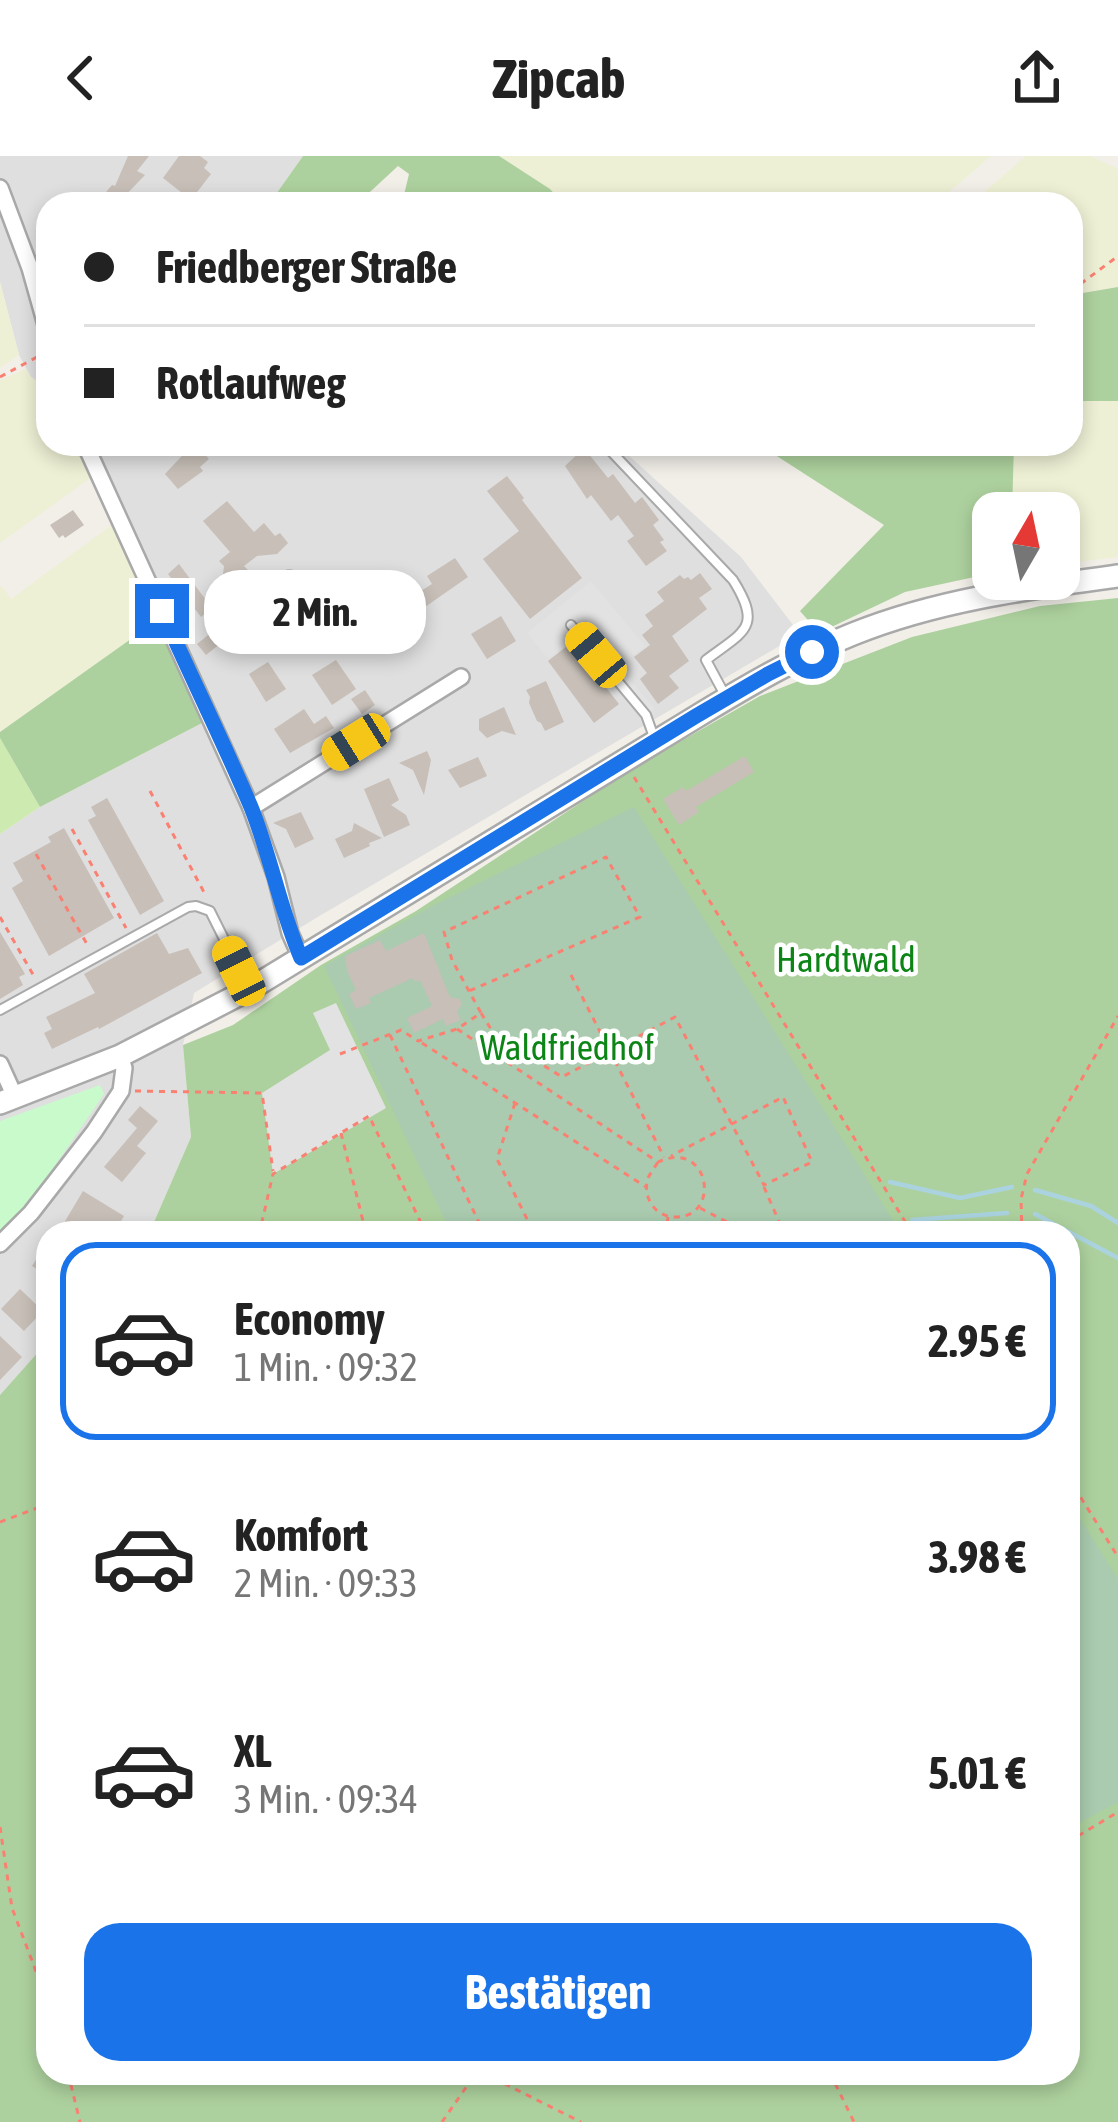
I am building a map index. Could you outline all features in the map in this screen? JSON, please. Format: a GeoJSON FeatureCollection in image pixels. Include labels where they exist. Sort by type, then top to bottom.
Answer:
{"type":"FeatureCollection","features":[{"type":"Feature","properties":{"kind":"street"},"geometry":{"type":"LineString","coordinates":[[0,188],[36,289]]}},
{"type":"Feature","properties":{"kind":"street"},"geometry":{"type":"LineString","coordinates":[[90,456],[251,808],[301,958]]}},
{"type":"Feature","properties":{"kind":"street"},"geometry":{"type":"LineString","coordinates":[[0,1064],[7,1100],[120,1056],[250,989],[655,741],[814,651],[873,627],[959,603],[1118,576]]}},
{"type":"Feature","properties":{"kind":"street"},"geometry":{"type":"LineString","coordinates":[[251,808],[461,677]]}},
{"type":"Feature","properties":{"kind":"street"},"geometry":{"type":"LineString","coordinates":[[0,1244],[31,1214],[121,1091],[124,1068],[120,1056]]}},
{"type":"Feature","properties":{"kind":"lane"},"geometry":{"type":"LineString","coordinates":[[616,456],[745,598],[750,616],[744,631],[706,660],[726,699]]}},
{"type":"Feature","properties":{"kind":"lane"},"geometry":{"type":"LineString","coordinates":[[572,626],[646,715],[655,741]]}},
{"type":"Feature","properties":{"kind":"lane"},"geometry":{"type":"LineString","coordinates":[[0,1010],[188,907],[210,911],[250,989]]}},
{"type":"Feature","properties":{"kind":"path"},"geometry":{"type":"LineString","coordinates":[[1083,282],[1118,256]]}},
{"type":"Feature","properties":{"kind":"path"},"geometry":{"type":"LineString","coordinates":[[0,377],[36,357]]}},
{"type":"Feature","properties":{"kind":"path"},"geometry":{"type":"LineString","coordinates":[[630,770],[905,1221]]}},
{"type":"Feature","properties":{"kind":"path"},"geometry":{"type":"LineString","coordinates":[[150,791],[206,897],[202,908]]}},
{"type":"Feature","properties":{"kind":"path"},"geometry":{"type":"LineString","coordinates":[[72,830],[132,938]]}},
{"type":"Feature","properties":{"kind":"path"},"geometry":{"type":"LineString","coordinates":[[36,854],[94,958]]}},
{"type":"Feature","properties":{"kind":"path"},"geometry":{"type":"LineString","coordinates":[[469,991],[640,916],[607,857],[444,932],[452,960],[481,1013],[494,1034],[562,1077],[675,1017],[733,1122],[779,1221]]}},
{"type":"Feature","properties":{"kind":"path"},"geometry":{"type":"LineString","coordinates":[[0,916],[40,988]]}},
{"type":"Feature","properties":{"kind":"path"},"geometry":{"type":"LineString","coordinates":[[571,975],[661,1160]]}},
{"type":"Feature","properties":{"kind":"path"},"geometry":{"type":"LineString","coordinates":[[418,1041],[457,1029],[481,1013]]}},
{"type":"Feature","properties":{"kind":"path"},"geometry":{"type":"LineString","coordinates":[[1022,1221],[1027,1174],[1118,1016]]}},
{"type":"Feature","properties":{"kind":"path"},"geometry":{"type":"LineString","coordinates":[[457,1029],[661,1160]]}},
{"type":"Feature","properties":{"kind":"path"},"geometry":{"type":"LineString","coordinates":[[340,1054],[400,1030],[647,1188]]}},
{"type":"Feature","properties":{"kind":"path"},"geometry":{"type":"LineString","coordinates":[[390,1034],[478,1221]]}},
{"type":"Feature","properties":{"kind":"path"},"geometry":{"type":"LineString","coordinates":[[121,1091],[262,1093],[273,1174],[263,1221]]}},
{"type":"Feature","properties":{"kind":"path"},"geometry":{"type":"LineString","coordinates":[[671,1156],[689,1160],[701,1170],[705,1186],[698,1207],[679,1218],[659,1214],[649,1201],[646,1181],[661,1160],[783,1096],[812,1162],[764,1185]]}},
{"type":"Feature","properties":{"kind":"path"},"geometry":{"type":"LineString","coordinates":[[515,1103],[497,1159],[527,1221]]}},
{"type":"Feature","properties":{"kind":"path"},"geometry":{"type":"LineString","coordinates":[[273,1174],[369,1116],[420,1221]]}},
{"type":"Feature","properties":{"kind":"path"},"geometry":{"type":"LineString","coordinates":[[340,1131],[363,1221]]}},
{"type":"Feature","properties":{"kind":"path"},"geometry":{"type":"LineString","coordinates":[[698,1207],[725,1221]]}},
{"type":"Feature","properties":{"kind":"path"},"geometry":{"type":"LineString","coordinates":[[667,1221],[668,1215]]}},
{"type":"Feature","properties":{"kind":"path"},"geometry":{"type":"LineString","coordinates":[[1080,1496],[1118,1557]]}},
{"type":"Feature","properties":{"kind":"path"},"geometry":{"type":"LineString","coordinates":[[0,1522],[36,1508]]}},
{"type":"Feature","properties":{"kind":"path"},"geometry":{"type":"LineString","coordinates":[[1080,1835],[1118,1812]]}},
{"type":"Feature","properties":{"kind":"path"},"geometry":{"type":"LineString","coordinates":[[0,1826],[12,1908],[36,1971]]}},
{"type":"Feature","properties":{"kind":"path"},"geometry":{"type":"LineString","coordinates":[[71,2085],[80,2122]]}},
{"type":"Feature","properties":{"kind":"path"},"geometry":{"type":"LineString","coordinates":[[442,2122],[468,2085]]}},
{"type":"Feature","properties":{"kind":"path"},"geometry":{"type":"LineString","coordinates":[[507,2085],[580,2122]]}},
{"type":"Feature","properties":{"kind":"path"},"geometry":{"type":"LineString","coordinates":[[836,2085],[854,2122]]}},
{"type":"Feature","properties":{"kind":"shaded area"},"geometry":{"type":"Polygon","coordinates":[[[0,156],[303,156],[278,192],[36,192],[36,381],[19,355],[0,282],[0,156]]]}},
{"type":"Feature","properties":{"kind":"shaded area"},"geometry":{"type":"Polygon","coordinates":[[[82,456],[629,456],[741,557],[800,634],[194,993],[183,1045],[191,1137],[154,1221],[36,1221],[36,1354],[0,1395],[0,834],[40,807],[204,722],[82,456]]]}},
{"type":"Feature","properties":{"kind":"shaded area"},"geometry":{"type":"Polygon","coordinates":[[[591,581],[645,646],[619,667],[655,709],[642,718],[575,638],[548,659],[527,633],[591,581]]]}},
{"type":"Feature","properties":{"kind":"shaded area","name":"Waldfriedhof"},"geometry":{"type":"Polygon","coordinates":[[[336,1003],[386,1108],[273,1174],[262,1093],[330,1050],[313,1013],[336,1003]]]}},
{"type":"Feature","properties":{"kind":"green space"},"geometry":{"type":"Polygon","coordinates":[[[303,156],[499,156],[553,192],[405,192],[409,174],[398,166],[370,192],[278,192],[303,156]]]}},
{"type":"Feature","properties":{"kind":"green space"},"geometry":{"type":"Polygon","coordinates":[[[499,156],[991,156],[949,192],[554,192],[499,156]]]}},
{"type":"Feature","properties":{"kind":"green space"},"geometry":{"type":"Polygon","coordinates":[[[1026,156],[1091,156],[1118,169],[1118,287],[1083,293],[1083,192],[984,192],[1026,156]]]}},
{"type":"Feature","properties":{"kind":"green space"},"geometry":{"type":"Polygon","coordinates":[[[0,282],[19,355],[0,368],[0,282]]]}},
{"type":"Feature","properties":{"kind":"green space"},"geometry":{"type":"Polygon","coordinates":[[[1118,287],[1118,401],[1083,401],[1083,293],[1118,287]]]}},
{"type":"Feature","properties":{"kind":"green space"},"geometry":{"type":"Polygon","coordinates":[[[26,369],[36,381],[36,456],[82,456],[92,477],[0,543],[0,380],[26,369]]]}},
{"type":"Feature","properties":{"kind":"green space"},"geometry":{"type":"Polygon","coordinates":[[[1083,401],[1118,401],[1118,557],[1080,562],[1080,492],[1013,492],[1014,456],[1083,456],[1083,401]]]}},
{"type":"Feature","properties":{"kind":"green space"},"geometry":{"type":"Polygon","coordinates":[[[777,456],[1014,456],[1013,492],[972,492],[972,578],[905,592],[819,633],[800,611],[884,525],[777,456]]]}},
{"type":"Feature","properties":{"kind":"green space"},"geometry":{"type":"Polygon","coordinates":[[[113,524],[159,619],[0,732],[0,587],[11,599],[113,524]]]}},
{"type":"Feature","properties":{"kind":"green space","name":"Hardtwald"},"geometry":{"type":"Polygon","coordinates":[[[1118,598],[1118,2122],[0,2122],[0,1395],[36,1354],[36,2085],[1080,2085],[1080,1221],[154,1221],[191,1137],[183,1045],[233,1025],[630,770],[760,696],[912,637],[1040,606],[1118,598]]]}},
{"type":"Feature","properties":{"kind":"green space"},"geometry":{"type":"Polygon","coordinates":[[[159,619],[204,722],[40,807],[0,732],[159,619]]]}},
{"type":"Feature","properties":{"kind":"green space"},"geometry":{"type":"Polygon","coordinates":[[[0,738],[40,807],[0,834],[0,738]]]}},
{"type":"Feature","properties":{"kind":"green space","name":"Waldfriedhof"},"geometry":{"type":"Polygon","coordinates":[[[634,807],[893,1221],[445,1221],[324,966],[430,907],[634,807]]]}},
{"type":"Feature","properties":{"kind":"green space"},"geometry":{"type":"Polygon","coordinates":[[[100,1085],[104,1094],[24,1211],[0,1233],[0,1121],[100,1085]]]}},
{"type":"Feature","properties":{"kind":"green space"},"geometry":{"type":"Polygon","coordinates":[[[1080,1518],[1118,1579],[1118,1802],[1080,1823],[1080,1518]]]}},
{"type":"Feature","properties":{"kind":"building"},"geometry":{"type":"Polygon","coordinates":[[[128,156],[149,156],[137,171],[145,175],[129,192],[106,192],[115,186],[128,156]]]}},
{"type":"Feature","properties":{"kind":"building"},"geometry":{"type":"Polygon","coordinates":[[[179,156],[200,156],[208,162],[204,168],[211,174],[197,192],[181,192],[163,178],[179,156]]]}},
{"type":"Feature","properties":{"kind":"building"},"geometry":{"type":"Polygon","coordinates":[[[182,456],[209,459],[200,467],[203,471],[178,489],[165,474],[182,456]]]}},
{"type":"Feature","properties":{"kind":"building"},"geometry":{"type":"Polygon","coordinates":[[[576,456],[590,456],[608,478],[613,474],[635,503],[642,497],[659,520],[653,525],[667,551],[646,566],[627,541],[634,536],[618,515],[611,521],[591,495],[587,499],[565,466],[576,456]]]}},
{"type":"Feature","properties":{"kind":"building"},"geometry":{"type":"Polygon","coordinates":[[[507,476],[582,578],[530,619],[483,559],[519,531],[487,491],[507,476]]]}},
{"type":"Feature","properties":{"kind":"building"},"geometry":{"type":"Polygon","coordinates":[[[227,501],[254,532],[264,523],[288,543],[277,554],[257,556],[236,580],[223,574],[219,561],[230,552],[203,521],[227,501]]]}},
{"type":"Feature","properties":{"kind":"building"},"geometry":{"type":"Polygon","coordinates":[[[73,510],[84,525],[59,538],[50,525],[73,510]]]}},
{"type":"Feature","properties":{"kind":"building"},"geometry":{"type":"Polygon","coordinates":[[[455,558],[468,577],[425,607],[416,594],[432,584],[427,576],[455,558]]]}},
{"type":"Feature","properties":{"kind":"building"},"geometry":{"type":"Polygon","coordinates":[[[179,564],[212,608],[201,617],[168,574],[179,564]]]}},
{"type":"Feature","properties":{"kind":"building"},"geometry":{"type":"Polygon","coordinates":[[[287,569],[306,586],[270,615],[258,613],[260,608],[252,598],[287,569]]]}},
{"type":"Feature","properties":{"kind":"building"},"geometry":{"type":"Polygon","coordinates":[[[700,573],[712,589],[699,598],[707,609],[672,636],[689,661],[669,676],[679,688],[658,704],[640,679],[647,673],[634,657],[650,645],[642,635],[653,626],[645,615],[664,601],[657,592],[680,575],[691,580],[700,573]]]}},
{"type":"Feature","properties":{"kind":"building"},"geometry":{"type":"Polygon","coordinates":[[[393,574],[407,596],[379,611],[367,591],[393,574]]]}},
{"type":"Feature","properties":{"kind":"building"},"geometry":{"type":"Polygon","coordinates":[[[501,616],[516,641],[487,659],[471,634],[501,616]]]}},
{"type":"Feature","properties":{"kind":"building"},"geometry":{"type":"Polygon","coordinates":[[[217,628],[226,639],[206,655],[197,644],[217,628]]]}},
{"type":"Feature","properties":{"kind":"building"},"geometry":{"type":"Polygon","coordinates":[[[571,643],[619,704],[594,723],[548,661],[571,643]]]}},
{"type":"Feature","properties":{"kind":"building"},"geometry":{"type":"Polygon","coordinates":[[[336,660],[356,689],[332,705],[312,675],[336,660]]]}},
{"type":"Feature","properties":{"kind":"building"},"geometry":{"type":"Polygon","coordinates":[[[268,662],[286,689],[266,702],[249,674],[268,662]]]}},
{"type":"Feature","properties":{"kind":"building"},"geometry":{"type":"Polygon","coordinates":[[[546,681],[564,722],[545,731],[526,690],[546,681]]]}},
{"type":"Feature","properties":{"kind":"building"},"geometry":{"type":"Polygon","coordinates":[[[365,690],[375,705],[362,714],[351,699],[365,690]]]}},
{"type":"Feature","properties":{"kind":"building"},"geometry":{"type":"Polygon","coordinates":[[[504,707],[516,735],[502,731],[487,738],[479,730],[479,719],[504,707]]]}},
{"type":"Feature","properties":{"kind":"building"},"geometry":{"type":"Polygon","coordinates":[[[304,709],[314,724],[326,716],[334,728],[290,753],[274,729],[304,709]]]}},
{"type":"Feature","properties":{"kind":"building"},"geometry":{"type":"Polygon","coordinates":[[[427,751],[431,760],[424,795],[413,770],[399,763],[427,751]]]}},
{"type":"Feature","properties":{"kind":"building"},"geometry":{"type":"Polygon","coordinates":[[[745,756],[754,772],[696,807],[699,812],[679,825],[663,799],[745,756]]]}},
{"type":"Feature","properties":{"kind":"building"},"geometry":{"type":"Polygon","coordinates":[[[478,757],[487,776],[460,788],[448,770],[478,757]]]}},
{"type":"Feature","properties":{"kind":"building"},"geometry":{"type":"Polygon","coordinates":[[[389,778],[399,800],[391,805],[406,815],[410,825],[384,837],[364,789],[389,778]]]}},
{"type":"Feature","properties":{"kind":"building"},"geometry":{"type":"Polygon","coordinates":[[[107,798],[164,901],[140,915],[88,820],[96,816],[91,807],[107,798]]]}},
{"type":"Feature","properties":{"kind":"building"},"geometry":{"type":"Polygon","coordinates":[[[301,812],[314,839],[295,848],[286,829],[273,823],[301,812]]]}},
{"type":"Feature","properties":{"kind":"building"},"geometry":{"type":"Polygon","coordinates":[[[354,823],[382,838],[344,858],[335,839],[352,831],[354,823]]]}},
{"type":"Feature","properties":{"kind":"building"},"geometry":{"type":"Polygon","coordinates":[[[64,828],[114,918],[49,956],[12,888],[23,881],[13,863],[51,842],[48,837],[64,828]]]}},
{"type":"Feature","properties":{"kind":"building"},"geometry":{"type":"Polygon","coordinates":[[[0,932],[25,974],[19,977],[23,985],[0,999],[0,932]]]}},
{"type":"Feature","properties":{"kind":"building"},"geometry":{"type":"Polygon","coordinates":[[[157,933],[169,954],[188,948],[202,973],[52,1049],[44,1033],[52,1029],[46,1017],[95,993],[84,974],[157,933]]]}},
{"type":"Feature","properties":{"kind":"building"},"geometry":{"type":"Polygon","coordinates":[[[424,933],[450,997],[460,999],[457,1012],[461,1020],[446,1026],[443,1019],[414,1033],[407,1018],[432,1006],[420,980],[413,978],[356,1009],[349,994],[356,990],[345,956],[380,940],[386,951],[424,933]]]}},
{"type":"Feature","properties":{"kind":"building"},"geometry":{"type":"Polygon","coordinates":[[[140,1106],[158,1121],[137,1146],[146,1153],[122,1182],[104,1167],[137,1128],[128,1120],[140,1106]]]}},
{"type":"Feature","properties":{"kind":"building"},"geometry":{"type":"Polygon","coordinates":[[[83,1191],[124,1216],[121,1221],[65,1221],[83,1191]]]}},
{"type":"Feature","properties":{"kind":"building"},"geometry":{"type":"Polygon","coordinates":[[[20,1289],[36,1304],[36,1318],[24,1331],[1,1309],[20,1289]]]}},
{"type":"Feature","properties":{"kind":"building"},"geometry":{"type":"Polygon","coordinates":[[[0,1336],[22,1357],[0,1380],[0,1336]]]}},
{"type":"Feature","properties":{"kind":"waterway"},"geometry":{"type":"LineString","coordinates":[[890,1182],[960,1198],[1012,1187]]}},
{"type":"Feature","properties":{"kind":"waterway"},"geometry":{"type":"LineString","coordinates":[[1035,1190],[1091,1206],[1118,1223]]}},
{"type":"Feature","properties":{"kind":"waterway"},"geometry":{"type":"LineString","coordinates":[[912,1220],[1007,1213]]}},
{"type":"Feature","properties":{"kind":"waterway"},"geometry":{"type":"LineString","coordinates":[[1035,1214],[1048,1221]]}},
{"type":"Feature","properties":{"kind":"waterway"},"geometry":{"type":"LineString","coordinates":[[1080,1238],[1118,1258]]}},
{"type":"Feature","properties":{"kind":"route"},"geometry":{"type":"LineString","coordinates":[[162,611],[251,808],[301,958],[696,716],[812,652]]}}]}
